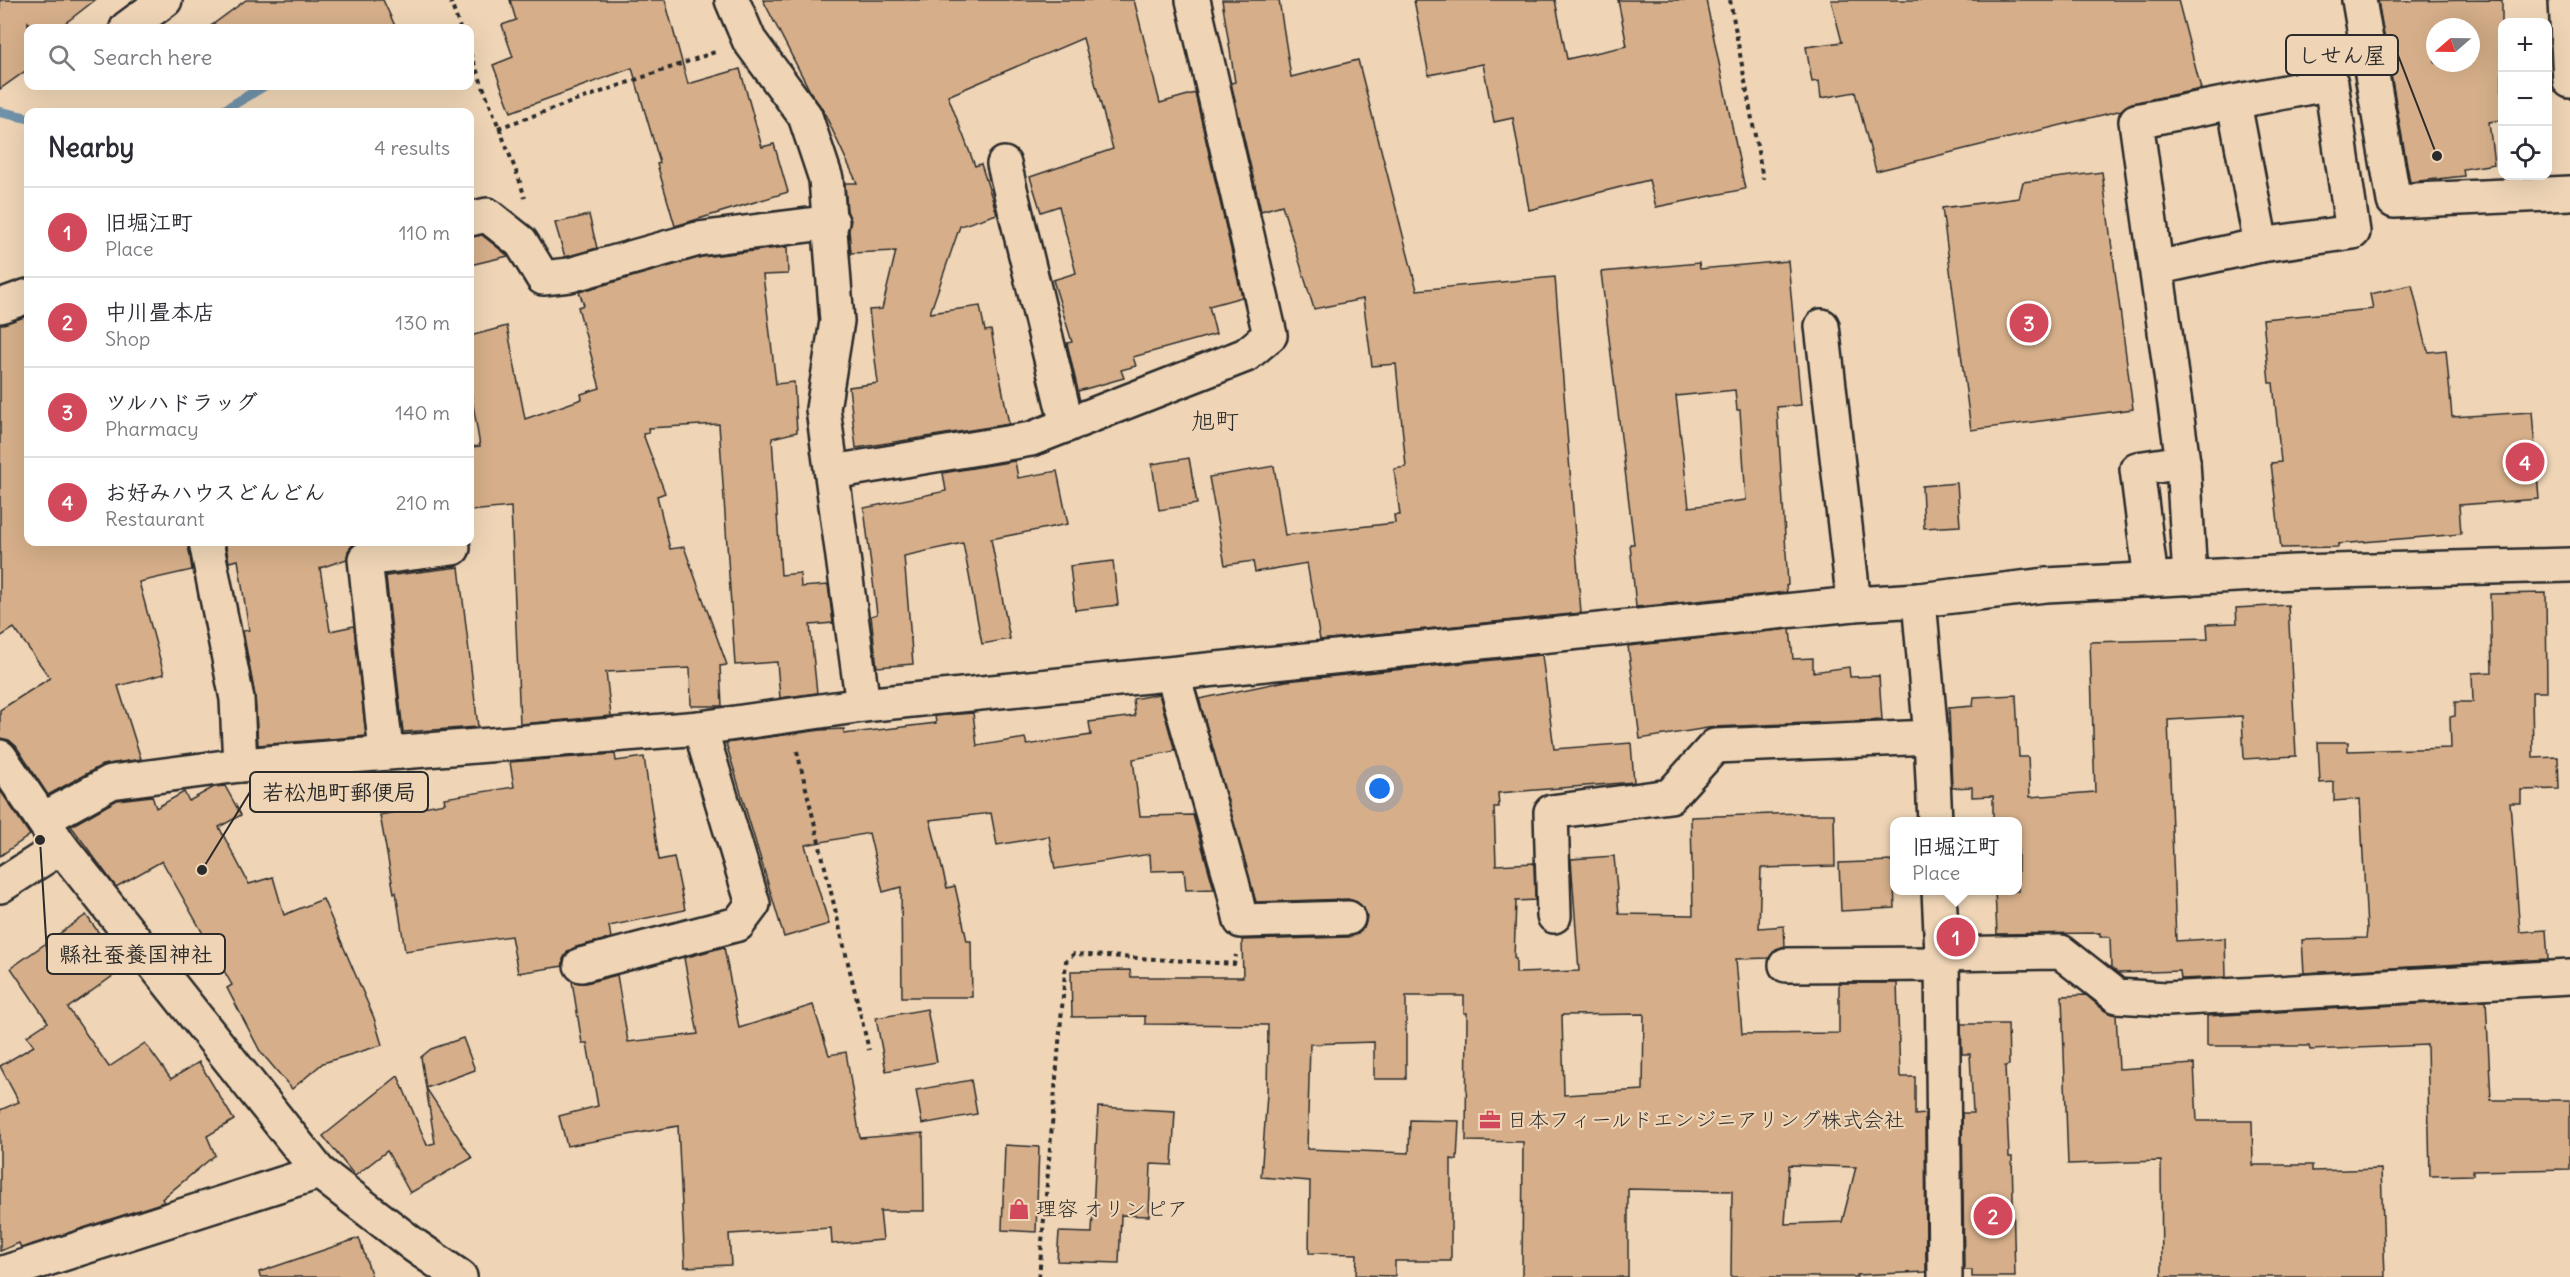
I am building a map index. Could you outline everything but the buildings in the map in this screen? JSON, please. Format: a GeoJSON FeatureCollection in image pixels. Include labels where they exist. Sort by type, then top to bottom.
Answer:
{"type":"FeatureCollection","features":[{"type":"Feature","properties":{"kind":"street"},"geometry":{"type":"LineString","coordinates":[[132,24],[165,0]]}},
{"type":"Feature","properties":{"kind":"street"},"geometry":{"type":"LineString","coordinates":[[732,0],[749,40],[805,116],[826,178],[832,222],[837,321],[823,409],[863,705]]}},
{"type":"Feature","properties":{"kind":"street"},"geometry":{"type":"LineString","coordinates":[[833,472],[1031,439],[1246,355],[1270,334],[1193,0]]}},
{"type":"Feature","properties":{"kind":"street"},"geometry":{"type":"LineString","coordinates":[[2359,0],[2394,201],[2570,193]]}},
{"type":"Feature","properties":{"kind":"street"},"geometry":{"type":"LineString","coordinates":[[2566,0],[2570,81]]}},
{"type":"Feature","properties":{"kind":"street"},"geometry":{"type":"LineString","coordinates":[[2156,268],[2261,245],[2353,232],[2331,83],[2136,122],[2156,268],[2183,462],[2190,578]]}},
{"type":"Feature","properties":{"kind":"street"},"geometry":{"type":"LineString","coordinates":[[2234,103],[2261,245]]}},
{"type":"Feature","properties":{"kind":"street"},"geometry":{"type":"LineString","coordinates":[[1004,165],[1067,425]]}},
{"type":"Feature","properties":{"kind":"street"},"geometry":{"type":"LineString","coordinates":[[474,218],[486,215],[521,242],[543,278],[570,275],[698,239],[832,222]]}},
{"type":"Feature","properties":{"kind":"street"},"geometry":{"type":"LineString","coordinates":[[0,306],[24,297]]}},
{"type":"Feature","properties":{"kind":"street"},"geometry":{"type":"LineString","coordinates":[[1822,326],[1854,604]]}},
{"type":"Feature","properties":{"kind":"street"},"geometry":{"type":"LineString","coordinates":[[2151,580],[2137,469],[2183,462]]}},
{"type":"Feature","properties":{"kind":"street"},"geometry":{"type":"LineString","coordinates":[[207,546],[237,699],[240,765]]}},
{"type":"Feature","properties":{"kind":"street"},"geometry":{"type":"LineString","coordinates":[[386,752],[365,559],[453,548]]}},
{"type":"Feature","properties":{"kind":"street"},"geometry":{"type":"LineString","coordinates":[[44,819],[111,782],[240,765],[700,728],[863,705],[1854,604],[1919,600],[2046,585],[2306,571],[2570,565]]}},
{"type":"Feature","properties":{"kind":"street"},"geometry":{"type":"LineString","coordinates":[[1919,600],[1931,736],[1935,817]]}},
{"type":"Feature","properties":{"kind":"street"},"geometry":{"type":"LineString","coordinates":[[1173,675],[1241,921],[1348,918]]}},
{"type":"Feature","properties":{"kind":"street"},"geometry":{"type":"LineString","coordinates":[[581,964],[738,924],[753,904],[700,728]]}},
{"type":"Feature","properties":{"kind":"street"},"geometry":{"type":"LineString","coordinates":[[1554,916],[1551,812],[1670,796],[1715,746],[1931,736]]}},
{"type":"Feature","properties":{"kind":"street"},"geometry":{"type":"LineString","coordinates":[[0,757],[61,847],[319,1172],[415,1246],[460,1277]]}},
{"type":"Feature","properties":{"kind":"street"},"geometry":{"type":"LineString","coordinates":[[0,886],[61,847]]}},
{"type":"Feature","properties":{"kind":"street"},"geometry":{"type":"LineString","coordinates":[[1939,895],[1942,959],[1945,1277]]}},
{"type":"Feature","properties":{"kind":"street"},"geometry":{"type":"LineString","coordinates":[[1786,965],[2061,952],[2116,996],[2166,999],[2570,977]]}},
{"type":"Feature","properties":{"kind":"street"},"geometry":{"type":"LineString","coordinates":[[0,1274],[319,1172]]}},
{"type":"Feature","properties":{"kind":"path"},"geometry":{"type":"LineString","coordinates":[[450,0],[459,24]]}},
{"type":"Feature","properties":{"kind":"path"},"geometry":{"type":"LineString","coordinates":[[1730,0],[1763,178]]}},
{"type":"Feature","properties":{"kind":"path"},"geometry":{"type":"LineString","coordinates":[[498,128],[749,40]]}},
{"type":"Feature","properties":{"kind":"path"},"geometry":{"type":"LineString","coordinates":[[474,64],[526,202],[507,230]]}},
{"type":"Feature","properties":{"kind":"path"},"geometry":{"type":"LineString","coordinates":[[789,715],[869,1050]]}},
{"type":"Feature","properties":{"kind":"path"},"geometry":{"type":"LineString","coordinates":[[1039,1277],[1066,961],[1074,954],[1234,964],[1241,921]]}},
{"type":"Feature","properties":{"kind":"waterway"},"geometry":{"type":"LineString","coordinates":[[228,108],[257,90]]}},
{"type":"Feature","properties":{"kind":"waterway"},"geometry":{"type":"LineString","coordinates":[[0,112],[24,117]]}},
{"type":"Feature","properties":{"kind":"place","name":"しせん屋"},"geometry":{"type":"Point","coordinates":[2437,156]}},
{"type":"Feature","properties":{"kind":"place","name":"ツルハドラッグ"},"geometry":{"type":"Point","coordinates":[2029,323]}},
{"type":"Feature","properties":{"kind":"place","name":"お好みハウスどんどん"},"geometry":{"type":"Point","coordinates":[2525,462]}},
{"type":"Feature","properties":{"kind":"place","name":"縣社蚕養国神社"},"geometry":{"type":"Point","coordinates":[40,840]}},
{"type":"Feature","properties":{"kind":"place","name":"若松旭町郵便局"},"geometry":{"type":"Point","coordinates":[202,870]}},
{"type":"Feature","properties":{"kind":"place","name":"旧堀江町"},"geometry":{"type":"Point","coordinates":[1956,937]}},
{"type":"Feature","properties":{"kind":"place","name":"日本フィールドエンジニアリング株式会社"},"geometry":{"type":"Point","coordinates":[1490,1120]}},
{"type":"Feature","properties":{"kind":"place","name":"理容 オリンピア"},"geometry":{"type":"Point","coordinates":[1019,1209]}},
{"type":"Feature","properties":{"kind":"place","name":"中川畳本店"},"geometry":{"type":"Point","coordinates":[1993,1216]}},
{"type":"Feature","properties":{"kind":"district","name":"旭町"},"geometry":{"type":"Point","coordinates":[1215,421]}}]}
